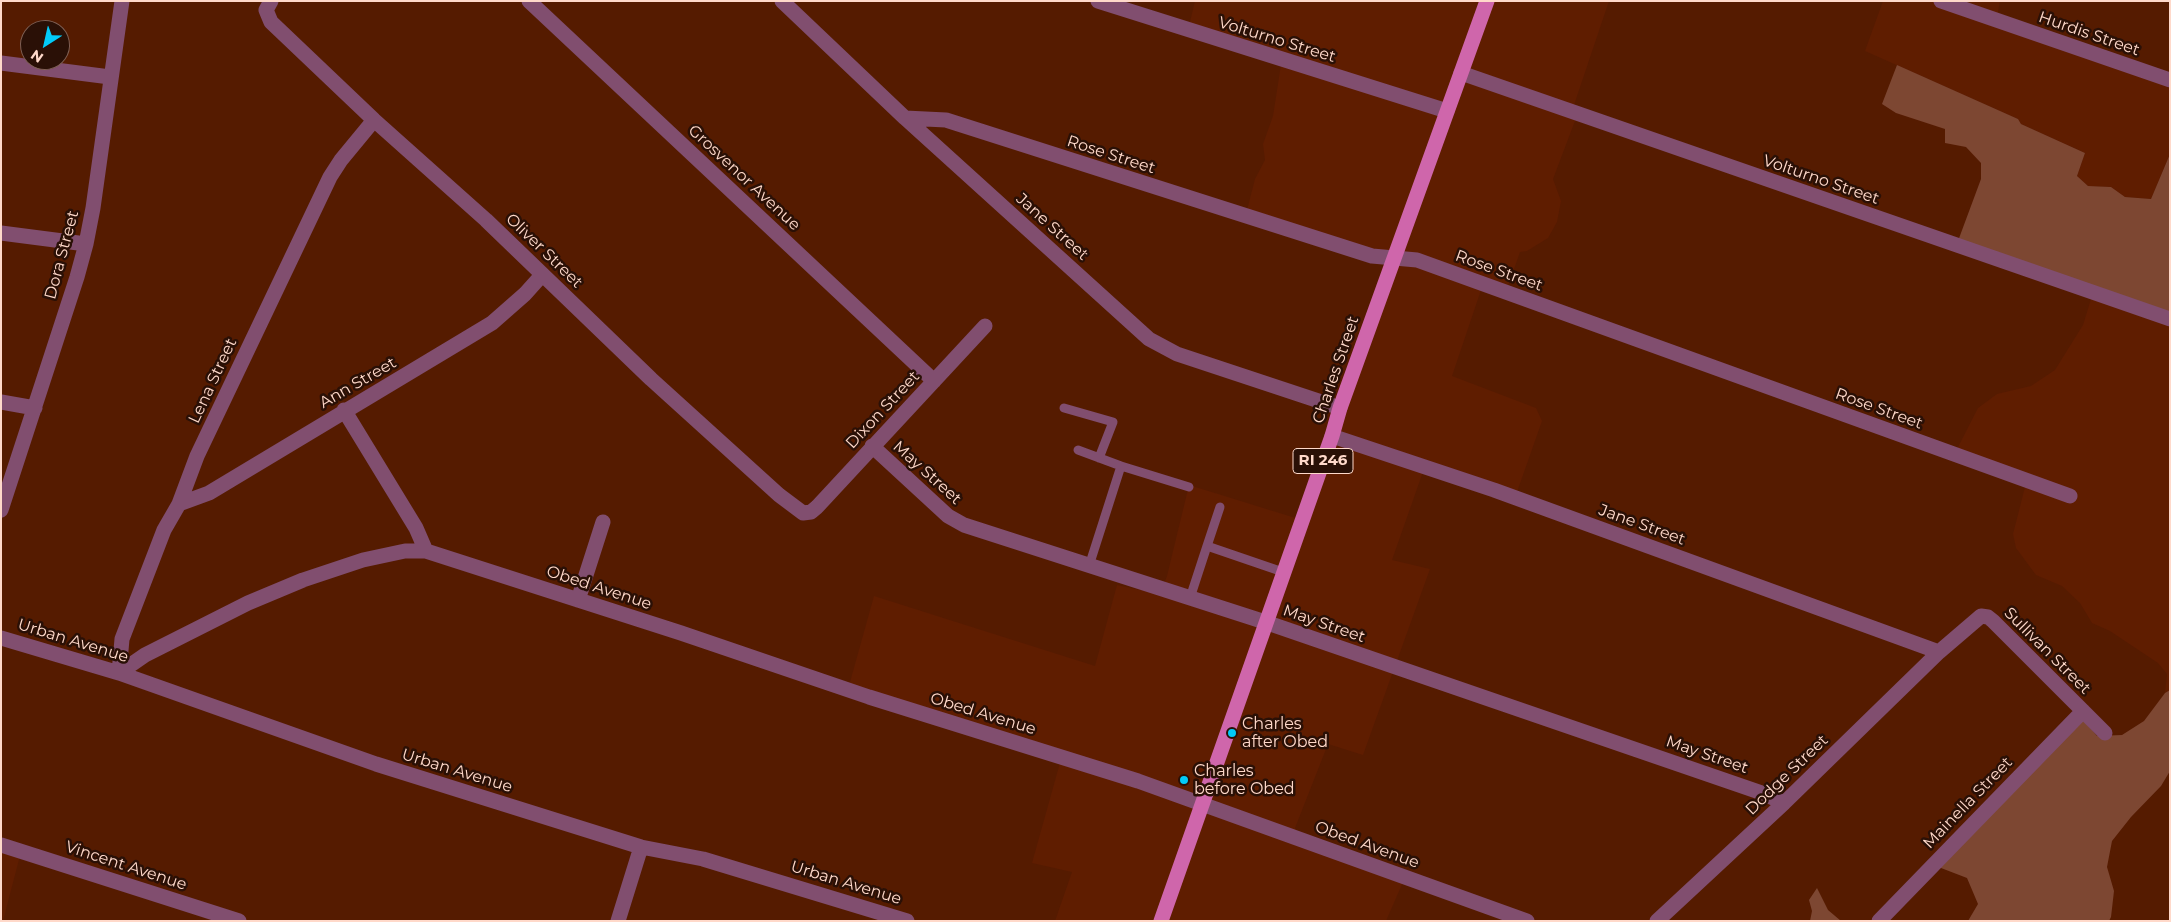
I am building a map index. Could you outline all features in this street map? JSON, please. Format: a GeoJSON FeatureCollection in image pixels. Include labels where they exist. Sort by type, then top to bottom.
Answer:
{"type":"FeatureCollection","features":[{"type":"Feature","properties":{"kind":"main road","name":"Charles Street"},"geometry":{"type":"LineString","coordinates":[[1161,921],[1332,436],[1340,408],[1487,1]]}},
{"type":"Feature","properties":{"kind":"street","name":"Dora Street"},"geometry":{"type":"LineString","coordinates":[[1,510],[86,244],[93,208],[122,1]]}},
{"type":"Feature","properties":{"kind":"street","name":"Grosvenor Avenue"},"geometry":{"type":"LineString","coordinates":[[529,1],[934,381]]}},
{"type":"Feature","properties":{"kind":"street","name":"Jane Street"},"geometry":{"type":"LineString","coordinates":[[782,1],[905,118],[1149,339],[1177,354],[1340,408]]}},
{"type":"Feature","properties":{"kind":"street","name":"Volturno Street"},"geometry":{"type":"LineString","coordinates":[[1098,1],[1225,43],[1447,111]]}},
{"type":"Feature","properties":{"kind":"street","name":"Hurdis Street"},"geometry":{"type":"LineString","coordinates":[[1941,1],[2170,80]]}},
{"type":"Feature","properties":{"kind":"street","name":"Oliver Street"},"geometry":{"type":"LineString","coordinates":[[268,6],[271,22],[374,120],[486,220],[651,379],[779,495],[803,512]]}},
{"type":"Feature","properties":{"kind":"street"},"geometry":{"type":"LineString","coordinates":[[1,63],[110,77]]}},
{"type":"Feature","properties":{"kind":"street","name":"Volturno Street"},"geometry":{"type":"LineString","coordinates":[[1461,73],[2170,319]]}},
{"type":"Feature","properties":{"kind":"street","name":"Rose Street"},"geometry":{"type":"LineString","coordinates":[[905,118],[946,120],[1372,256],[1417,260],[2070,496]]}},
{"type":"Feature","properties":{"kind":"street","name":"Lena Street"},"geometry":{"type":"LineString","coordinates":[[119,673],[122,639],[164,530],[179,504],[214,422],[330,178],[341,160],[374,120]]}},
{"type":"Feature","properties":{"kind":"street"},"geometry":{"type":"LineString","coordinates":[[1,233],[86,244]]}},
{"type":"Feature","properties":{"kind":"street","name":"Ann Street"},"geometry":{"type":"LineString","coordinates":[[179,504],[209,493],[344,410],[442,354],[492,322],[514,304],[542,274]]}},
{"type":"Feature","properties":{"kind":"street","name":"Dixon Street"},"geometry":{"type":"LineString","coordinates":[[803,512],[811,512],[817,507],[985,326]]}},
{"type":"Feature","properties":{"kind":"street"},"geometry":{"type":"LineString","coordinates":[[1,402],[35,408]]}},
{"type":"Feature","properties":{"kind":"street"},"geometry":{"type":"LineString","coordinates":[[344,410],[416,528],[426,551]]}},
{"type":"Feature","properties":{"kind":"street","name":"Jane Street"},"geometry":{"type":"LineString","coordinates":[[1332,436],[1503,494],[1939,652]]}},
{"type":"Feature","properties":{"kind":"street","name":"May Street"},"geometry":{"type":"LineString","coordinates":[[872,446],[955,521],[1265,622],[1762,793],[1784,803]]}},
{"type":"Feature","properties":{"kind":"street"},"geometry":{"type":"LineString","coordinates":[[578,600],[603,522]]}},
{"type":"Feature","properties":{"kind":"street","name":"Obed Avenue"},"geometry":{"type":"LineString","coordinates":[[119,673],[153,650],[248,603],[303,580],[363,560],[405,551],[426,551],[869,697],[1138,781],[1527,921]]}},
{"type":"Feature","properties":{"kind":"street","name":"Sullivan Street"},"geometry":{"type":"LineString","coordinates":[[1939,652],[1973,621],[1981,616],[1988,617],[2104,733]]}},
{"type":"Feature","properties":{"kind":"street","name":"Urban Avenue"},"geometry":{"type":"LineString","coordinates":[[1,638],[119,673],[372,763],[641,847],[703,859],[907,921]]}},
{"type":"Feature","properties":{"kind":"street","name":"Dodge Street"},"geometry":{"type":"LineString","coordinates":[[1657,921],[1784,803],[1939,652]]}},
{"type":"Feature","properties":{"kind":"street","name":"Mainella Street"},"geometry":{"type":"LineString","coordinates":[[1879,921],[2083,711]]}},
{"type":"Feature","properties":{"kind":"street","name":"Vincent Avenue"},"geometry":{"type":"LineString","coordinates":[[1,845],[239,921]]}},
{"type":"Feature","properties":{"kind":"street"},"geometry":{"type":"LineString","coordinates":[[618,921],[641,847]]}},
{"type":"Feature","properties":{"kind":"lane"},"geometry":{"type":"LineString","coordinates":[[1064,408],[1113,422],[1099,458]]}},
{"type":"Feature","properties":{"kind":"lane"},"geometry":{"type":"LineString","coordinates":[[1078,450],[1121,466],[1189,487]]}},
{"type":"Feature","properties":{"kind":"lane"},"geometry":{"type":"LineString","coordinates":[[1089,566],[1121,466]]}},
{"type":"Feature","properties":{"kind":"lane"},"geometry":{"type":"LineString","coordinates":[[1190,598],[1220,507]]}},
{"type":"Feature","properties":{"kind":"lane"},"geometry":{"type":"LineString","coordinates":[[1207,546],[1283,572]]}},
{"type":"Feature","properties":{"kind":"shaded area"},"geometry":{"type":"Polygon","coordinates":[[[1195,1],[1609,1],[1574,105],[1578,113],[1553,179],[1561,201],[1557,222],[1548,238],[1527,251],[1520,252],[1506,292],[1481,290],[1452,376],[1536,408],[1542,421],[1517,492],[1425,466],[1392,560],[1430,569],[1363,755],[1328,744],[1295,828],[1297,833],[1407,873],[1386,921],[1055,921],[1072,872],[1032,863],[1063,752],[851,685],[850,682],[874,596],[1095,666],[1117,585],[1160,594],[1167,576],[1189,485],[1302,520],[1393,260],[1247,210],[1255,179],[1265,160],[1263,144],[1273,116],[1282,58],[1189,26],[1195,1]]]}},
{"type":"Feature","properties":{"kind":"shaded area"},"geometry":{"type":"Polygon","coordinates":[[[1883,1],[2000,1],[1998,12],[2001,17],[2170,76],[2170,154],[2151,199],[2125,197],[2111,187],[2088,186],[2077,176],[2085,153],[2021,124],[2018,119],[1865,51],[1883,1]]]}},
{"type":"Feature","properties":{"kind":"shaded area"},"geometry":{"type":"Polygon","coordinates":[[[1897,65],[2018,119],[2021,124],[2085,153],[2077,176],[2088,186],[2111,187],[2125,197],[2151,199],[2170,154],[2170,315],[1958,241],[1981,179],[1981,163],[1966,147],[1945,143],[1945,129],[1896,113],[1882,104],[1897,65]]]}},
{"type":"Feature","properties":{"kind":"shaded area"},"geometry":{"type":"Polygon","coordinates":[[[2091,299],[2170,315],[2170,690],[2165,693],[2167,674],[2158,663],[2110,631],[2092,623],[2080,603],[2062,586],[2036,575],[2016,548],[2013,534],[2027,479],[1957,449],[1978,408],[1997,394],[2031,386],[2055,370],[2083,325],[2091,299]]]}},
{"type":"Feature","properties":{"kind":"shaded area"},"geometry":{"type":"Polygon","coordinates":[[[2170,690],[2170,771],[2161,786],[2131,817],[2112,841],[2107,867],[2114,891],[2109,921],[1968,921],[1978,904],[1967,878],[1928,863],[2081,717],[2097,736],[2122,735],[2144,721],[2165,693],[2170,690]]]}},
{"type":"Feature","properties":{"kind":"shaded area"},"geometry":{"type":"Polygon","coordinates":[[[1,840],[22,848],[3,921],[1,921],[1,840]]]}},
{"type":"Feature","properties":{"kind":"shaded area"},"geometry":{"type":"Polygon","coordinates":[[[1817,888],[1828,910],[1841,921],[1810,921],[1812,911],[1809,900],[1817,888]]]}},
{"type":"Feature","properties":{"kind":"place","name":"Charles after Obed"},"geometry":{"type":"Point","coordinates":[1232,733]}},
{"type":"Feature","properties":{"kind":"place","name":"Charles before Obed"},"geometry":{"type":"Point","coordinates":[1184,780]}}]}
